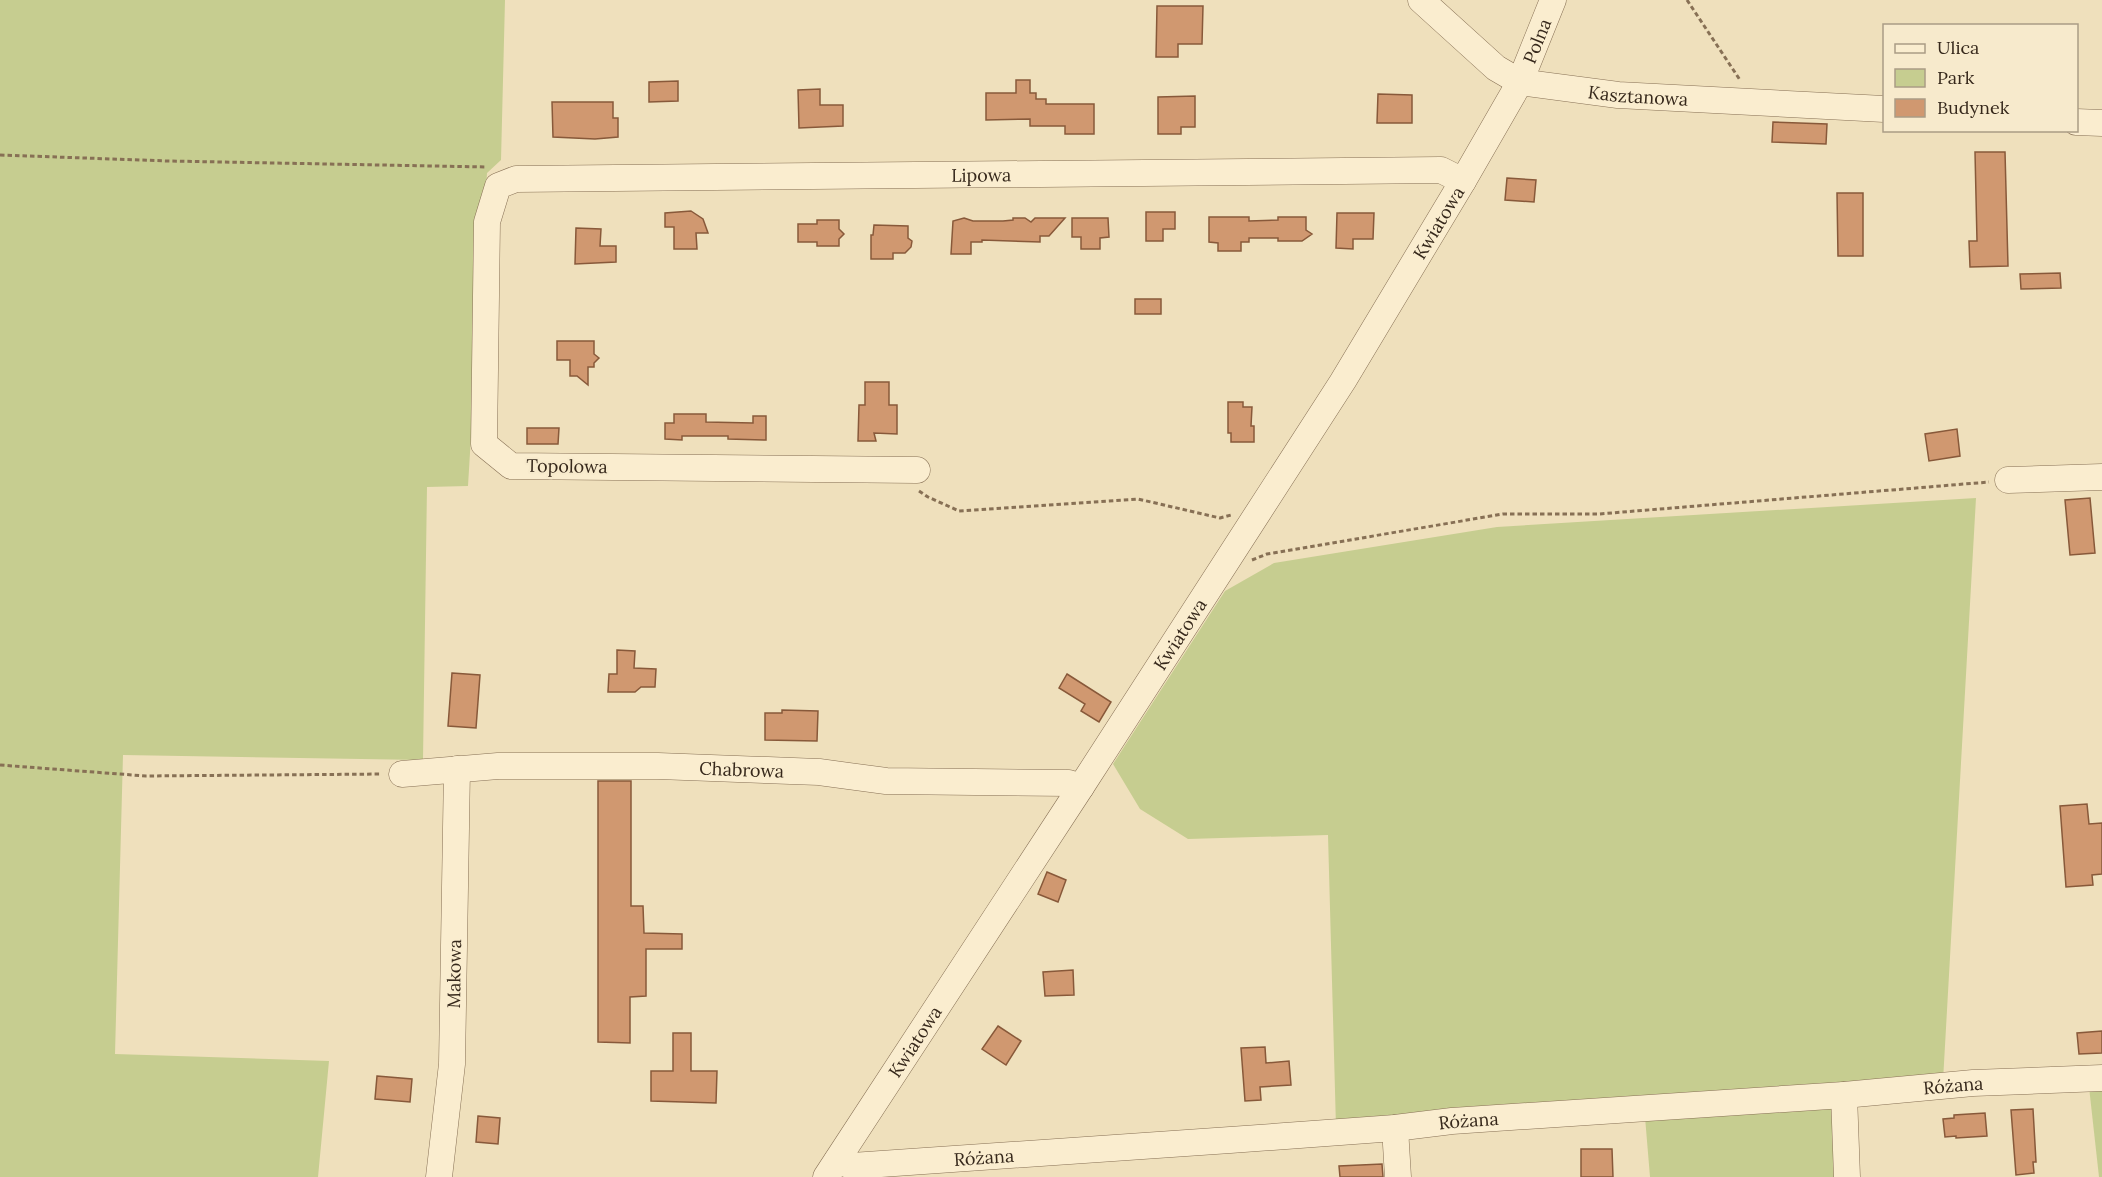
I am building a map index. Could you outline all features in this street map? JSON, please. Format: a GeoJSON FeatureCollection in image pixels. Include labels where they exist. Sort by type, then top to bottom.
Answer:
{"type":"FeatureCollection","features":[{"type":"Feature","properties":{"kind":"street","name":"Kasztanowa"},"geometry":{"type":"LineString","coordinates":[[1421,0],[1496,68],[1520,82],[1618,95],[1883,109]]}},
{"type":"Feature","properties":{"kind":"street","name":"Polna"},"geometry":{"type":"LineString","coordinates":[[1520,82],[1553,0]]}},
{"type":"Feature","properties":{"kind":"street","name":"Kwiatowa"},"geometry":{"type":"LineString","coordinates":[[832,1169],[1343,381],[1463,182],[1520,82]]}},
{"type":"Feature","properties":{"kind":"street"},"geometry":{"type":"LineString","coordinates":[[2078,122],[2102,123]]}},
{"type":"Feature","properties":{"kind":"street","name":"Lipowa"},"geometry":{"type":"LineString","coordinates":[[507,183],[1441,171],[1463,182]]}},
{"type":"Feature","properties":{"kind":"street","name":"Topolowa"},"geometry":{"type":"LineString","coordinates":[[507,183],[487,222],[484,444],[511,466],[918,480]]}},
{"type":"Feature","properties":{"kind":"street"},"geometry":{"type":"LineString","coordinates":[[2008,480],[2102,477]]}},
{"type":"Feature","properties":{"kind":"street","name":"Chabrowa"},"geometry":{"type":"LineString","coordinates":[[402,774],[498,766],[658,766],[819,772],[886,781],[1069,783],[1081,787]]}},
{"type":"Feature","properties":{"kind":"street","name":"Makowa"},"geometry":{"type":"LineString","coordinates":[[439,1177],[452,1064],[457,769]]}},
{"type":"Feature","properties":{"kind":"street","name":"Różana"},"geometry":{"type":"LineString","coordinates":[[832,1169],[1395,1128],[1452,1121],[1844,1095],[1973,1083],[2102,1078]]}},
{"type":"Feature","properties":{"kind":"street"},"geometry":{"type":"LineString","coordinates":[[1844,1095],[1847,1177]]}},
{"type":"Feature","properties":{"kind":"street"},"geometry":{"type":"LineString","coordinates":[[1395,1128],[1398,1177]]}},
{"type":"Feature","properties":{"kind":"path"},"geometry":{"type":"LineString","coordinates":[[1687,0],[1755,101]]}},
{"type":"Feature","properties":{"kind":"path"},"geometry":{"type":"LineString","coordinates":[[0,155],[168,161],[488,167],[507,183]]}},
{"type":"Feature","properties":{"kind":"path"},"geometry":{"type":"LineString","coordinates":[[918,480],[928,497],[959,511],[1138,499],[1220,518],[1262,506]]}},
{"type":"Feature","properties":{"kind":"path"},"geometry":{"type":"LineString","coordinates":[[1247,562],[1267,554],[1503,514],[1599,514],[2008,480]]}},
{"type":"Feature","properties":{"kind":"path"},"geometry":{"type":"LineString","coordinates":[[0,765],[146,776],[402,774]]}},
{"type":"Feature","properties":{"kind":"green space"},"geometry":{"type":"Polygon","coordinates":[[[0,0],[505,0],[501,160],[487,173],[468,486],[427,487],[423,760],[123,755],[115,1054],[329,1061],[318,1177],[0,1177],[0,0]]]}},
{"type":"Feature","properties":{"kind":"green space"},"geometry":{"type":"Polygon","coordinates":[[[1976,498],[1943,1081],[1336,1127],[1328,835],[1188,839],[1140,809],[1113,764],[1225,591],[1274,563],[1497,527],[1976,498]]]}},
{"type":"Feature","properties":{"kind":"green space"},"geometry":{"type":"Polygon","coordinates":[[[2102,1086],[2102,1177],[2099,1177],[2089,1087],[2102,1086]]]}},
{"type":"Feature","properties":{"kind":"green space"},"geometry":{"type":"Polygon","coordinates":[[[1840,1103],[1843,1177],[1650,1177],[1645,1117],[1840,1103]]]}},
{"type":"Feature","properties":{"kind":"building"},"geometry":{"type":"Polygon","coordinates":[[[1157,6],[1203,6],[1202,44],[1178,44],[1178,57],[1156,57],[1157,6]]]}},
{"type":"Feature","properties":{"kind":"building"},"geometry":{"type":"Polygon","coordinates":[[[1016,80],[1030,80],[1030,93],[1036,93],[1036,99],[1046,99],[1046,104],[1094,104],[1094,134],[1065,134],[1065,126],[1030,126],[1030,119],[986,120],[986,93],[1016,93],[1016,80]]]}},
{"type":"Feature","properties":{"kind":"building"},"geometry":{"type":"Polygon","coordinates":[[[678,81],[678,101],[649,102],[649,82],[678,81]]]}},
{"type":"Feature","properties":{"kind":"building"},"geometry":{"type":"Polygon","coordinates":[[[820,89],[820,105],[843,105],[843,126],[799,128],[798,90],[820,89]]]}},
{"type":"Feature","properties":{"kind":"building"},"geometry":{"type":"Polygon","coordinates":[[[1378,94],[1412,95],[1412,123],[1377,123],[1378,94]]]}},
{"type":"Feature","properties":{"kind":"building"},"geometry":{"type":"Polygon","coordinates":[[[1195,96],[1195,127],[1181,127],[1181,134],[1158,134],[1158,97],[1195,96]]]}},
{"type":"Feature","properties":{"kind":"building"},"geometry":{"type":"Polygon","coordinates":[[[552,102],[613,102],[613,118],[618,118],[618,137],[595,139],[553,137],[552,102]]]}},
{"type":"Feature","properties":{"kind":"building"},"geometry":{"type":"Polygon","coordinates":[[[1773,122],[1827,124],[1826,144],[1772,142],[1773,122]]]}},
{"type":"Feature","properties":{"kind":"building"},"geometry":{"type":"Polygon","coordinates":[[[1975,152],[2005,152],[2008,266],[1970,267],[1969,241],[1977,241],[1975,152]]]}},
{"type":"Feature","properties":{"kind":"building"},"geometry":{"type":"Polygon","coordinates":[[[1507,178],[1536,180],[1534,202],[1505,200],[1507,178]]]}},
{"type":"Feature","properties":{"kind":"building"},"geometry":{"type":"Polygon","coordinates":[[[1837,193],[1863,193],[1863,256],[1838,256],[1837,193]]]}},
{"type":"Feature","properties":{"kind":"building"},"geometry":{"type":"Polygon","coordinates":[[[691,211],[703,219],[708,233],[696,233],[697,249],[674,249],[674,227],[665,227],[665,213],[691,211]]]}},
{"type":"Feature","properties":{"kind":"building"},"geometry":{"type":"Polygon","coordinates":[[[1146,212],[1175,212],[1175,229],[1163,229],[1163,241],[1146,241],[1146,212]]]}},
{"type":"Feature","properties":{"kind":"building"},"geometry":{"type":"Polygon","coordinates":[[[1337,213],[1374,213],[1373,239],[1353,239],[1353,249],[1336,248],[1337,213]]]}},
{"type":"Feature","properties":{"kind":"building"},"geometry":{"type":"Polygon","coordinates":[[[1209,217],[1249,217],[1249,221],[1278,220],[1278,217],[1306,217],[1306,230],[1312,234],[1302,241],[1249,238],[1249,242],[1241,242],[1241,251],[1218,251],[1218,243],[1209,242],[1209,217]]]}},
{"type":"Feature","properties":{"kind":"building"},"geometry":{"type":"Polygon","coordinates":[[[964,218],[973,221],[1003,221],[1025,218],[1031,222],[1035,218],[1065,218],[1049,236],[1040,236],[1040,242],[982,240],[982,242],[971,242],[971,254],[951,254],[953,221],[964,218]]]}},
{"type":"Feature","properties":{"kind":"building"},"geometry":{"type":"Polygon","coordinates":[[[1072,218],[1108,218],[1109,237],[1100,238],[1100,249],[1081,249],[1081,237],[1072,237],[1072,218]]]}},
{"type":"Feature","properties":{"kind":"building"},"geometry":{"type":"Polygon","coordinates":[[[817,220],[839,220],[839,229],[844,234],[839,239],[839,246],[817,246],[817,242],[798,242],[798,224],[817,224],[817,220]]]}},
{"type":"Feature","properties":{"kind":"building"},"geometry":{"type":"Polygon","coordinates":[[[874,225],[908,226],[908,238],[912,241],[911,247],[905,253],[893,253],[893,259],[871,259],[871,235],[873,235],[874,225]]]}},
{"type":"Feature","properties":{"kind":"building"},"geometry":{"type":"Polygon","coordinates":[[[576,228],[601,229],[600,246],[616,246],[616,262],[575,264],[576,228]]]}},
{"type":"Feature","properties":{"kind":"building"},"geometry":{"type":"Polygon","coordinates":[[[2060,273],[2061,288],[2021,289],[2020,274],[2060,273]]]}},
{"type":"Feature","properties":{"kind":"building"},"geometry":{"type":"Polygon","coordinates":[[[1135,299],[1161,299],[1161,314],[1135,314],[1135,299]]]}},
{"type":"Feature","properties":{"kind":"building"},"geometry":{"type":"Polygon","coordinates":[[[557,341],[594,341],[594,354],[599,358],[594,363],[594,367],[588,367],[588,385],[577,376],[570,376],[570,360],[557,360],[557,341]]]}},
{"type":"Feature","properties":{"kind":"building"},"geometry":{"type":"Polygon","coordinates":[[[865,382],[889,382],[889,405],[897,405],[897,434],[874,433],[876,441],[858,441],[859,405],[865,405],[865,382]]]}},
{"type":"Feature","properties":{"kind":"building"},"geometry":{"type":"Polygon","coordinates":[[[1228,402],[1243,402],[1243,407],[1252,407],[1251,426],[1254,426],[1254,442],[1231,442],[1231,433],[1228,433],[1228,402]]]}},
{"type":"Feature","properties":{"kind":"building"},"geometry":{"type":"Polygon","coordinates":[[[674,414],[706,414],[706,422],[753,423],[753,416],[766,416],[766,440],[728,439],[728,436],[682,436],[682,440],[665,439],[665,423],[674,423],[674,414]]]}},
{"type":"Feature","properties":{"kind":"building"},"geometry":{"type":"Polygon","coordinates":[[[527,428],[559,428],[558,444],[527,444],[527,428]]]}},
{"type":"Feature","properties":{"kind":"building"},"geometry":{"type":"Polygon","coordinates":[[[1957,429],[1960,456],[1929,461],[1925,434],[1957,429]]]}},
{"type":"Feature","properties":{"kind":"building"},"geometry":{"type":"Polygon","coordinates":[[[2090,498],[2095,553],[2070,555],[2065,500],[2090,498]]]}},
{"type":"Feature","properties":{"kind":"building"},"geometry":{"type":"Polygon","coordinates":[[[617,650],[635,651],[634,668],[656,669],[655,687],[641,687],[635,692],[608,692],[609,674],[617,674],[617,650]]]}},
{"type":"Feature","properties":{"kind":"building"},"geometry":{"type":"Polygon","coordinates":[[[452,673],[480,675],[476,728],[448,726],[452,673]]]}},
{"type":"Feature","properties":{"kind":"building"},"geometry":{"type":"Polygon","coordinates":[[[1067,674],[1111,702],[1099,722],[1081,711],[1085,704],[1059,688],[1067,674]]]}},
{"type":"Feature","properties":{"kind":"building"},"geometry":{"type":"Polygon","coordinates":[[[782,710],[818,711],[817,741],[765,740],[765,713],[782,713],[782,710]]]}},
{"type":"Feature","properties":{"kind":"building"},"geometry":{"type":"Polygon","coordinates":[[[598,781],[631,781],[631,906],[643,906],[644,933],[682,934],[682,949],[646,949],[646,996],[630,997],[630,1043],[598,1042],[598,781]]]}},
{"type":"Feature","properties":{"kind":"building"},"geometry":{"type":"Polygon","coordinates":[[[2087,804],[2089,824],[2102,823],[2102,874],[2092,875],[2093,885],[2066,887],[2060,806],[2087,804]]]}},
{"type":"Feature","properties":{"kind":"building"},"geometry":{"type":"Polygon","coordinates":[[[1047,872],[1066,880],[1058,902],[1038,894],[1047,872]]]}},
{"type":"Feature","properties":{"kind":"building"},"geometry":{"type":"Polygon","coordinates":[[[1073,970],[1074,995],[1045,996],[1043,972],[1073,970]]]}},
{"type":"Feature","properties":{"kind":"building"},"geometry":{"type":"Polygon","coordinates":[[[998,1026],[1021,1041],[1006,1065],[982,1049],[998,1026]]]}},
{"type":"Feature","properties":{"kind":"building"},"geometry":{"type":"Polygon","coordinates":[[[2102,1031],[2102,1053],[2079,1054],[2077,1033],[2102,1031]]]}},
{"type":"Feature","properties":{"kind":"building"},"geometry":{"type":"Polygon","coordinates":[[[673,1033],[691,1033],[691,1071],[717,1071],[716,1103],[651,1101],[651,1071],[673,1071],[673,1033]]]}},
{"type":"Feature","properties":{"kind":"building"},"geometry":{"type":"Polygon","coordinates":[[[1265,1047],[1266,1063],[1289,1061],[1291,1085],[1260,1087],[1261,1100],[1245,1101],[1241,1048],[1265,1047]]]}},
{"type":"Feature","properties":{"kind":"building"},"geometry":{"type":"Polygon","coordinates":[[[377,1076],[412,1079],[410,1102],[375,1099],[377,1076]]]}},
{"type":"Feature","properties":{"kind":"building"},"geometry":{"type":"Polygon","coordinates":[[[2033,1109],[2036,1162],[2033,1162],[2034,1173],[2016,1175],[2011,1110],[2033,1109]]]}},
{"type":"Feature","properties":{"kind":"building"},"geometry":{"type":"Polygon","coordinates":[[[1985,1113],[1987,1136],[1945,1137],[1943,1119],[1954,1118],[1954,1115],[1985,1113]]]}},
{"type":"Feature","properties":{"kind":"building"},"geometry":{"type":"Polygon","coordinates":[[[478,1116],[500,1118],[498,1144],[476,1142],[478,1116]]]}},
{"type":"Feature","properties":{"kind":"building"},"geometry":{"type":"Polygon","coordinates":[[[1581,1149],[1612,1149],[1613,1177],[1581,1177],[1581,1149]]]}},
{"type":"Feature","properties":{"kind":"building"},"geometry":{"type":"Polygon","coordinates":[[[1382,1164],[1383,1177],[1340,1177],[1339,1166],[1382,1164]]]}}]}
